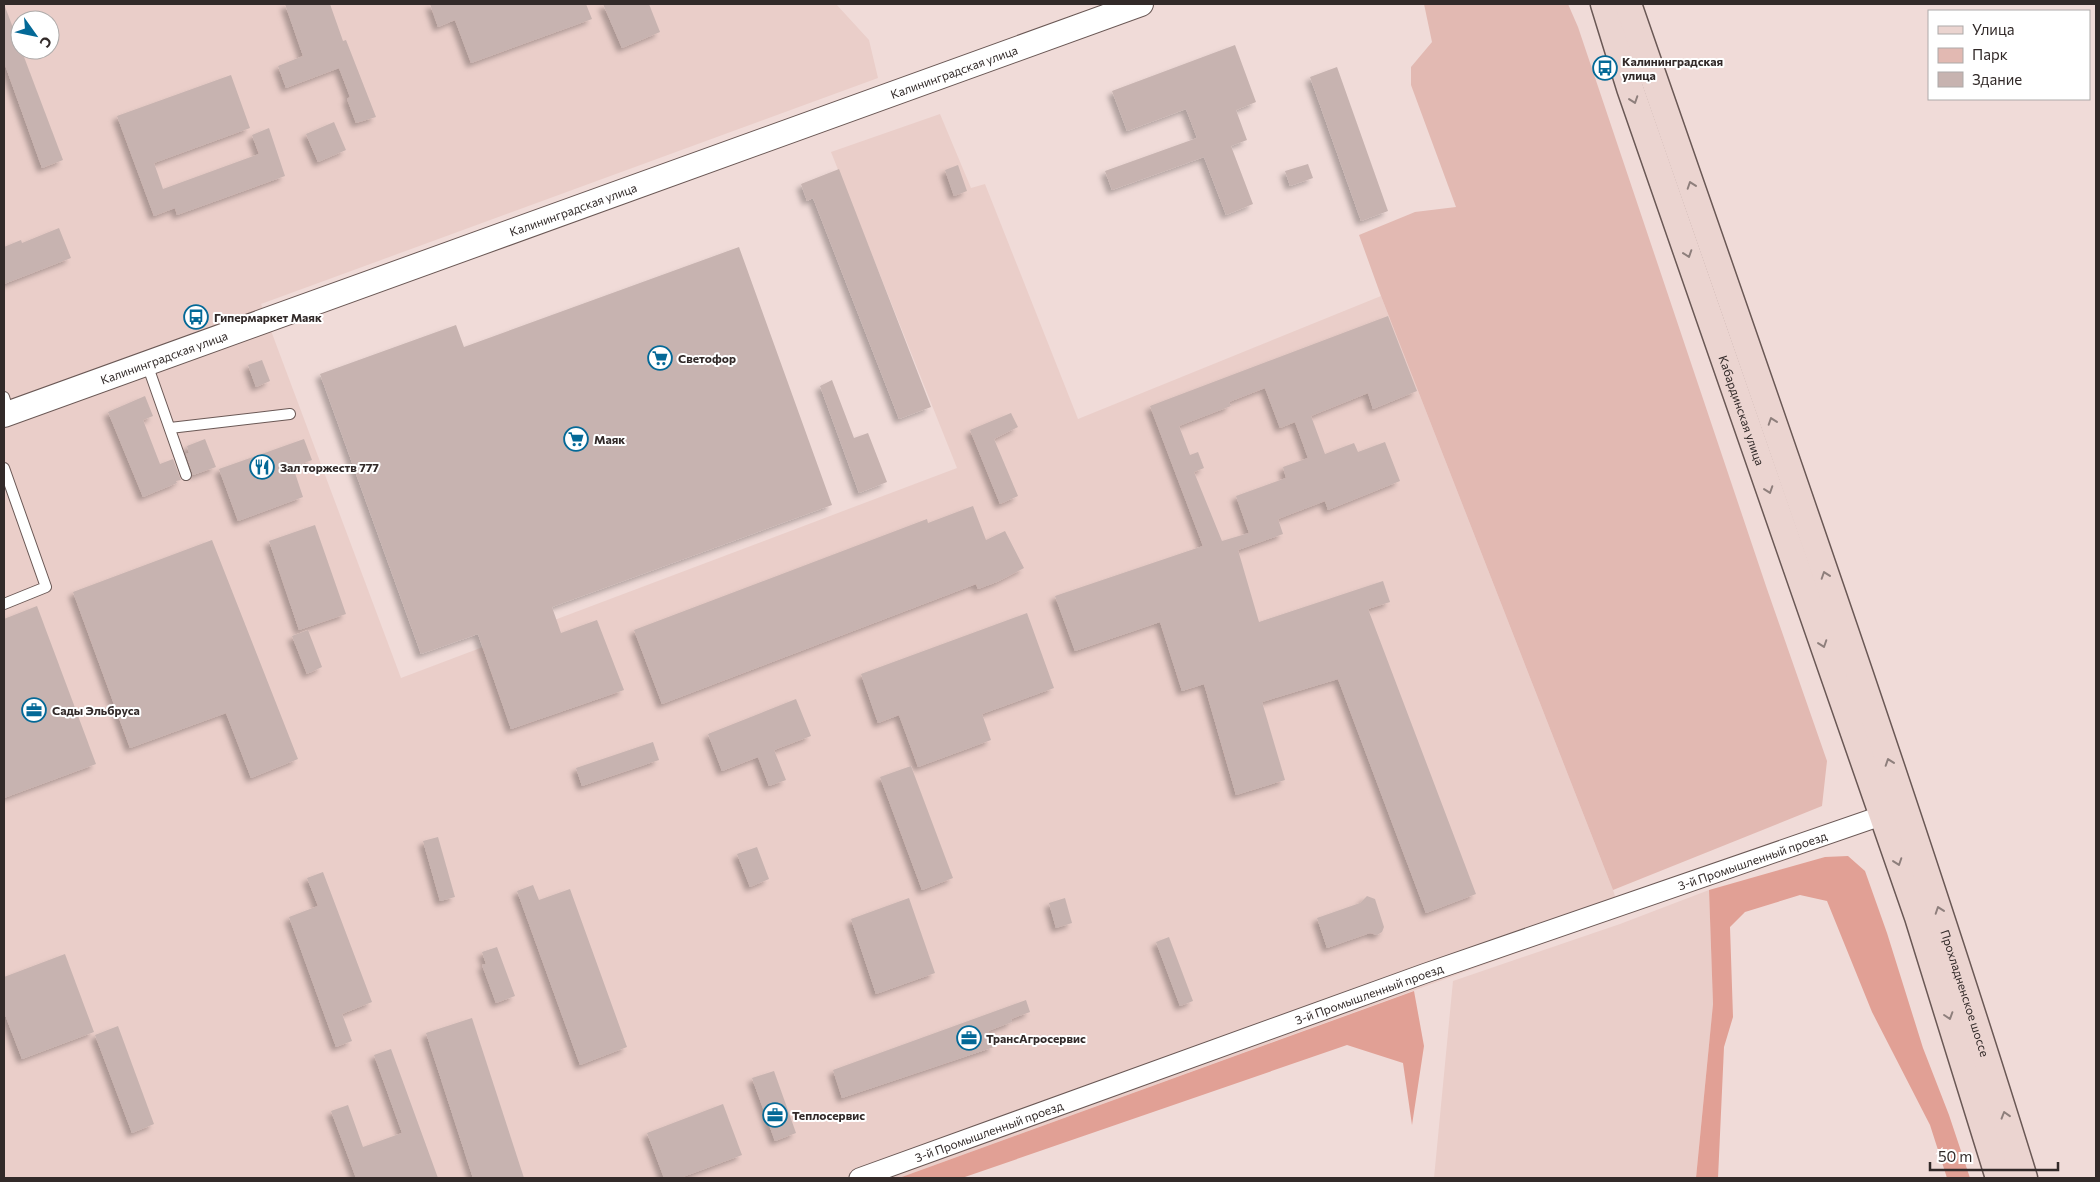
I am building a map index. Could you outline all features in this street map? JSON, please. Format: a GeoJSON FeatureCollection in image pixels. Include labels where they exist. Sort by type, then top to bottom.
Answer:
{"type":"FeatureCollection","features":[{"type":"Feature","properties":{"kind":"main road","name":"Кабардинская улица"},"geometry":{"type":"LineString","coordinates":[[1604,4],[1630,88],[1894,812]]}},
{"type":"Feature","properties":{"kind":"main road","name":"Кабардинская улица"},"geometry":{"type":"LineString","coordinates":[[1628,4],[1894,812]]}},
{"type":"Feature","properties":{"kind":"main road","name":"Прохладненское шоссе"},"geometry":{"type":"LineString","coordinates":[[1894,812],[1918,917],[2000,1178]]}},
{"type":"Feature","properties":{"kind":"main road","name":"Прохладненское шоссе"},"geometry":{"type":"LineString","coordinates":[[1894,812],[1967,994],[2024,1178]]}},
{"type":"Feature","properties":{"kind":"street","name":"Калининградская улица"},"geometry":{"type":"LineString","coordinates":[[6,408],[147,364],[1141,4]]}},
{"type":"Feature","properties":{"kind":"street","name":"3-й Промышленный проезд"},"geometry":{"type":"LineString","coordinates":[[859,1178],[1426,973],[1894,812]]}},
{"type":"Feature","properties":{"kind":"lane"},"geometry":{"type":"LineString","coordinates":[[147,364],[186,475]]}},
{"type":"Feature","properties":{"kind":"lane"},"geometry":{"type":"LineString","coordinates":[[170,428],[290,414]]}},
{"type":"Feature","properties":{"kind":"lane"},"geometry":{"type":"LineString","coordinates":[[4,468],[46,587],[4,604]]}},
{"type":"Feature","properties":{"kind":"shaded area"},"geometry":{"type":"Polygon","coordinates":[[[4,4],[836,4],[869,40],[878,78],[261,304],[401,678],[957,468],[831,152],[940,114],[971,188],[985,184],[1078,419],[1381,296],[1613,890],[1621,915],[899,1178],[4,1178],[4,4]]]}},
{"type":"Feature","properties":{"kind":"shaded area"},"geometry":{"type":"Polygon","coordinates":[[[1848,856],[1865,871],[1887,933],[1923,1048],[1949,1115],[1970,1178],[1947,1178],[1930,1125],[1872,1012],[1827,901],[1800,895],[1745,912],[1730,927],[1733,1017],[1724,1047],[1718,1178],[1696,1178],[1713,1004],[1709,890],[1825,857],[1848,856]]]}},
{"type":"Feature","properties":{"kind":"shaded area"},"geometry":{"type":"Polygon","coordinates":[[[1709,890],[1713,1004],[1696,1178],[1434,1178],[1453,981],[1620,924],[1709,890]]]}},
{"type":"Feature","properties":{"kind":"shaded area"},"geometry":{"type":"Polygon","coordinates":[[[1414,991],[1424,1046],[1412,1125],[1403,1063],[1347,1045],[962,1178],[899,1178],[1414,991]]]}},
{"type":"Feature","properties":{"kind":"green space"},"geometry":{"type":"Polygon","coordinates":[[[1424,4],[1568,4],[1578,27],[1767,589],[1827,761],[1822,806],[1613,890],[1381,296],[1359,235],[1415,212],[1456,207],[1411,85],[1411,67],[1432,42],[1424,4]]]}},
{"type":"Feature","properties":{"kind":"building"},"geometry":{"type":"Polygon","coordinates":[[[4,4],[10,20],[10,60],[25,60],[63,160],[42,168],[4,62],[4,4]]]}},
{"type":"Feature","properties":{"kind":"building"},"geometry":{"type":"Polygon","coordinates":[[[285,4],[330,4],[343,41],[346,40],[376,117],[356,123],[347,99],[350,97],[339,68],[286,88],[278,66],[303,56],[285,4]]]}},
{"type":"Feature","properties":{"kind":"building"},"geometry":{"type":"Polygon","coordinates":[[[430,4],[586,4],[592,19],[471,63],[455,20],[438,27],[430,4]]]}},
{"type":"Feature","properties":{"kind":"building"},"geometry":{"type":"Polygon","coordinates":[[[603,4],[649,4],[660,32],[622,48],[603,4]]]}},
{"type":"Feature","properties":{"kind":"building"},"geometry":{"type":"Polygon","coordinates":[[[1235,45],[1256,102],[1236,110],[1247,140],[1231,146],[1253,204],[1226,215],[1204,157],[1112,190],[1105,171],[1197,138],[1186,109],[1127,131],[1112,91],[1235,45]]]}},
{"type":"Feature","properties":{"kind":"building"},"geometry":{"type":"Polygon","coordinates":[[[1337,67],[1388,211],[1361,221],[1310,77],[1337,67]]]}},
{"type":"Feature","properties":{"kind":"building"},"geometry":{"type":"Polygon","coordinates":[[[231,75],[250,128],[154,163],[163,189],[259,154],[252,135],[269,128],[285,176],[177,215],[175,208],[154,216],[117,116],[231,75]]]}},
{"type":"Feature","properties":{"kind":"building"},"geometry":{"type":"Polygon","coordinates":[[[334,122],[346,150],[318,162],[306,134],[334,122]]]}},
{"type":"Feature","properties":{"kind":"building"},"geometry":{"type":"Polygon","coordinates":[[[1308,164],[1313,178],[1290,186],[1285,171],[1308,164]]]}},
{"type":"Feature","properties":{"kind":"building"},"geometry":{"type":"Polygon","coordinates":[[[958,165],[967,191],[954,196],[945,170],[958,165]]]}},
{"type":"Feature","properties":{"kind":"building"},"geometry":{"type":"Polygon","coordinates":[[[839,169],[931,407],[899,419],[813,198],[807,201],[801,184],[839,169]]]}},
{"type":"Feature","properties":{"kind":"building"},"geometry":{"type":"Polygon","coordinates":[[[59,228],[71,258],[4,284],[4,247],[21,240],[22,243],[59,228]]]}},
{"type":"Feature","properties":{"kind":"building","name":"Маяк"},"geometry":{"type":"Polygon","coordinates":[[[739,247],[832,505],[552,607],[561,633],[597,620],[624,690],[511,729],[478,634],[421,654],[320,374],[456,325],[464,347],[739,247]]]}},
{"type":"Feature","properties":{"kind":"building"},"geometry":{"type":"Polygon","coordinates":[[[1388,316],[1417,391],[1373,409],[1368,393],[1311,416],[1325,454],[1354,443],[1358,452],[1385,442],[1400,481],[1328,510],[1325,501],[1278,519],[1283,534],[1238,550],[1259,622],[1383,581],[1390,602],[1368,609],[1476,894],[1426,913],[1338,679],[1262,702],[1285,780],[1236,795],[1204,684],[1182,691],[1160,622],[1075,651],[1055,596],[1203,546],[1150,406],[1388,316]],[[1265,388],[1229,402],[1231,406],[1179,426],[1190,455],[1198,452],[1204,468],[1194,472],[1222,541],[1249,533],[1236,496],[1286,478],[1283,467],[1308,458],[1295,422],[1280,428],[1265,388]]]}},
{"type":"Feature","properties":{"kind":"building"},"geometry":{"type":"Polygon","coordinates":[[[262,360],[270,381],[256,387],[248,365],[262,360]]]}},
{"type":"Feature","properties":{"kind":"building"},"geometry":{"type":"Polygon","coordinates":[[[832,380],[854,438],[868,433],[887,482],[859,493],[820,386],[832,380]]]}},
{"type":"Feature","properties":{"kind":"building"},"geometry":{"type":"Polygon","coordinates":[[[145,396],[153,416],[143,420],[160,464],[173,459],[181,480],[143,497],[108,412],[145,396]]]}},
{"type":"Feature","properties":{"kind":"building"},"geometry":{"type":"Polygon","coordinates":[[[1011,413],[1018,427],[994,439],[1018,496],[1000,504],[970,430],[1011,413]]]}},
{"type":"Feature","properties":{"kind":"building"},"geometry":{"type":"Polygon","coordinates":[[[205,439],[216,467],[193,475],[186,454],[189,453],[187,446],[205,439]]]}},
{"type":"Feature","properties":{"kind":"building"},"geometry":{"type":"Polygon","coordinates":[[[304,439],[312,460],[293,467],[303,497],[238,521],[219,469],[304,439]]]}},
{"type":"Feature","properties":{"kind":"building"},"geometry":{"type":"Polygon","coordinates":[[[973,506],[986,540],[1005,531],[1024,568],[997,582],[978,589],[976,584],[662,704],[634,630],[927,519],[928,523],[973,506]]]}},
{"type":"Feature","properties":{"kind":"building"},"geometry":{"type":"Polygon","coordinates":[[[315,525],[346,614],[299,630],[269,541],[315,525]]]}},
{"type":"Feature","properties":{"kind":"building"},"geometry":{"type":"Polygon","coordinates":[[[212,540],[298,759],[251,778],[226,713],[130,748],[73,592],[212,540]]]}},
{"type":"Feature","properties":{"kind":"building"},"geometry":{"type":"Polygon","coordinates":[[[37,606],[96,764],[4,798],[4,619],[37,606]]]}},
{"type":"Feature","properties":{"kind":"building"},"geometry":{"type":"Polygon","coordinates":[[[1027,613],[1054,688],[982,714],[991,740],[918,767],[899,715],[878,723],[861,674],[1027,613]]]}},
{"type":"Feature","properties":{"kind":"building"},"geometry":{"type":"Polygon","coordinates":[[[308,630],[322,667],[307,674],[292,636],[308,630]]]}},
{"type":"Feature","properties":{"kind":"building"},"geometry":{"type":"Polygon","coordinates":[[[796,699],[811,736],[774,750],[786,780],[769,786],[758,757],[722,771],[708,734],[796,699]]]}},
{"type":"Feature","properties":{"kind":"building"},"geometry":{"type":"Polygon","coordinates":[[[653,742],[659,760],[582,786],[576,768],[653,742]]]}},
{"type":"Feature","properties":{"kind":"building"},"geometry":{"type":"Polygon","coordinates":[[[911,766],[953,878],[922,890],[880,777],[911,766]]]}},
{"type":"Feature","properties":{"kind":"building"},"geometry":{"type":"Polygon","coordinates":[[[438,837],[455,897],[440,901],[423,841],[438,837]]]}},
{"type":"Feature","properties":{"kind":"building"},"geometry":{"type":"Polygon","coordinates":[[[757,847],[769,879],[750,887],[737,854],[757,847]]]}},
{"type":"Feature","properties":{"kind":"building"},"geometry":{"type":"Polygon","coordinates":[[[323,872],[372,1002],[342,1014],[352,1041],[336,1047],[289,917],[318,906],[307,878],[323,872]]]}},
{"type":"Feature","properties":{"kind":"building"},"geometry":{"type":"Polygon","coordinates":[[[533,885],[539,900],[570,889],[627,1047],[580,1065],[517,891],[533,885]]]}},
{"type":"Feature","properties":{"kind":"building"},"geometry":{"type":"Polygon","coordinates":[[[1367,896],[1375,899],[1384,927],[1382,932],[1377,935],[1370,933],[1327,948],[1317,918],[1360,903],[1367,896]]]}},
{"type":"Feature","properties":{"kind":"building"},"geometry":{"type":"Polygon","coordinates":[[[909,898],[935,973],[876,994],[851,919],[909,898]]]}},
{"type":"Feature","properties":{"kind":"building"},"geometry":{"type":"Polygon","coordinates":[[[1065,898],[1072,923],[1056,928],[1049,903],[1065,898]]]}},
{"type":"Feature","properties":{"kind":"building"},"geometry":{"type":"Polygon","coordinates":[[[1169,937],[1193,1001],[1180,1006],[1156,942],[1169,937]]]}},
{"type":"Feature","properties":{"kind":"building"},"geometry":{"type":"Polygon","coordinates":[[[497,947],[515,996],[496,1003],[482,965],[486,964],[482,952],[497,947]]]}},
{"type":"Feature","properties":{"kind":"building"},"geometry":{"type":"Polygon","coordinates":[[[65,954],[94,1032],[22,1059],[4,1012],[4,977],[65,954]]]}},
{"type":"Feature","properties":{"kind":"building"},"geometry":{"type":"Polygon","coordinates":[[[1026,1000],[1030,1012],[1011,1019],[1012,1022],[988,1031],[994,1047],[842,1098],[833,1070],[1026,1000]]]}},
{"type":"Feature","properties":{"kind":"building"},"geometry":{"type":"Polygon","coordinates":[[[472,1018],[524,1178],[473,1178],[426,1033],[472,1018]]]}},
{"type":"Feature","properties":{"kind":"building"},"geometry":{"type":"Polygon","coordinates":[[[118,1026],[154,1124],[132,1133],[95,1035],[118,1026]]]}},
{"type":"Feature","properties":{"kind":"building"},"geometry":{"type":"Polygon","coordinates":[[[391,1049],[438,1178],[356,1178],[331,1111],[348,1105],[363,1147],[402,1133],[374,1055],[391,1049]]]}},
{"type":"Feature","properties":{"kind":"building"},"geometry":{"type":"Polygon","coordinates":[[[774,1071],[796,1133],[775,1141],[752,1078],[774,1071]]]}},
{"type":"Feature","properties":{"kind":"building"},"geometry":{"type":"Polygon","coordinates":[[[723,1104],[742,1155],[680,1178],[664,1178],[647,1133],[723,1104]]]}},
{"type":"Feature","properties":{"kind":"place","name":"Калининградская улица"},"geometry":{"type":"Point","coordinates":[1605,68]}},
{"type":"Feature","properties":{"kind":"place","name":"Гипермаркет Маяк"},"geometry":{"type":"Point","coordinates":[196,317]}},
{"type":"Feature","properties":{"kind":"place","name":"Светофор"},"geometry":{"type":"Point","coordinates":[660,358]}},
{"type":"Feature","properties":{"kind":"place","name":"Маяк"},"geometry":{"type":"Point","coordinates":[576,439]}},
{"type":"Feature","properties":{"kind":"place","name":"Зал торжеств 777"},"geometry":{"type":"Point","coordinates":[262,467]}},
{"type":"Feature","properties":{"kind":"place","name":"Сады Эльбруса"},"geometry":{"type":"Point","coordinates":[34,710]}},
{"type":"Feature","properties":{"kind":"place","name":"ТрансАгросервис"},"geometry":{"type":"Point","coordinates":[969,1038]}},
{"type":"Feature","properties":{"kind":"place","name":"Теплосервис"},"geometry":{"type":"Point","coordinates":[775,1115]}}]}
